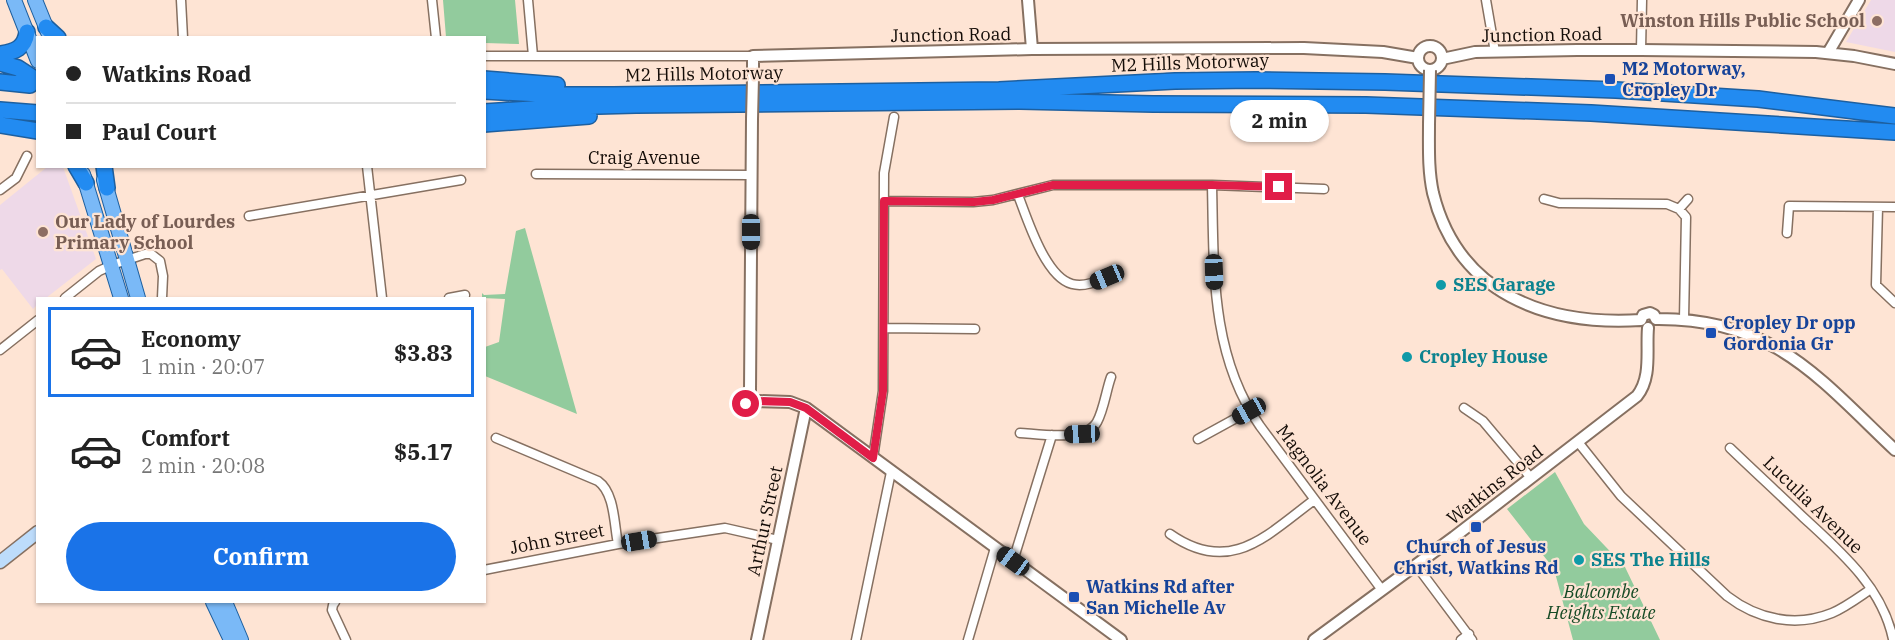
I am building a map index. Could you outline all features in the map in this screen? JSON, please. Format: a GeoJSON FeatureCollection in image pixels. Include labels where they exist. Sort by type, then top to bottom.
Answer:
{"type":"FeatureCollection","features":[{"type":"Feature","properties":{"kind":"highway"},"geometry":{"type":"LineString","coordinates":[[0,54],[21,48],[27,32]]}},
{"type":"Feature","properties":{"kind":"highway"},"geometry":{"type":"LineString","coordinates":[[0,63],[18,68],[34,83]]}},
{"type":"Feature","properties":{"kind":"highway"},"geometry":{"type":"LineString","coordinates":[[486,80],[728,93]]}},
{"type":"Feature","properties":{"kind":"highway","name":"M2 Hills Motorway"},"geometry":{"type":"LineString","coordinates":[[486,92],[559,95],[999,90],[1175,81],[1256,80],[1443,83],[1616,90],[1746,99],[1895,116]]}},
{"type":"Feature","properties":{"kind":"highway"},"geometry":{"type":"LineString","coordinates":[[0,82],[34,83]]}},
{"type":"Feature","properties":{"kind":"highway","name":"M2 Hills Motorway"},"geometry":{"type":"LineString","coordinates":[[486,112],[561,107],[1020,101],[1366,105],[1591,113],[1895,132]]}},
{"type":"Feature","properties":{"kind":"highway"},"geometry":{"type":"LineString","coordinates":[[486,124],[702,105]]}},
{"type":"Feature","properties":{"kind":"highway"},"geometry":{"type":"LineString","coordinates":[[0,110],[36,113]]}},
{"type":"Feature","properties":{"kind":"highway"},"geometry":{"type":"LineString","coordinates":[[0,124],[36,126]]}},
{"type":"Feature","properties":{"kind":"highway"},"geometry":{"type":"LineString","coordinates":[[0,124],[36,131]]}},
{"type":"Feature","properties":{"kind":"highway"},"geometry":{"type":"LineString","coordinates":[[79,168],[86,183]]}},
{"type":"Feature","properties":{"kind":"highway"},"geometry":{"type":"LineString","coordinates":[[104,168],[107,188]]}},
{"type":"Feature","properties":{"kind":"main road"},"geometry":{"type":"LineString","coordinates":[[14,0],[36,56]]}},
{"type":"Feature","properties":{"kind":"main road"},"geometry":{"type":"LineString","coordinates":[[35,0],[51,34]]}},
{"type":"Feature","properties":{"kind":"main road"},"geometry":{"type":"LineString","coordinates":[[101,168],[138,297]]}},
{"type":"Feature","properties":{"kind":"main road"},"geometry":{"type":"LineString","coordinates":[[86,183],[121,297]]}},
{"type":"Feature","properties":{"kind":"main road"},"geometry":{"type":"LineString","coordinates":[[0,562],[36,534]]}},
{"type":"Feature","properties":{"kind":"main road"},"geometry":{"type":"LineString","coordinates":[[213,603],[231,640]]}},
{"type":"Feature","properties":{"kind":"main road"},"geometry":{"type":"LineString","coordinates":[[225,603],[241,640]]}},
{"type":"Feature","properties":{"kind":"street"},"geometry":{"type":"LineString","coordinates":[[180,0],[183,36]]}},
{"type":"Feature","properties":{"kind":"street"},"geometry":{"type":"LineString","coordinates":[[432,0],[436,36]]}},
{"type":"Feature","properties":{"kind":"street"},"geometry":{"type":"LineString","coordinates":[[528,0],[533,56]]}},
{"type":"Feature","properties":{"kind":"street"},"geometry":{"type":"LineString","coordinates":[[1028,0],[1032,49]]}},
{"type":"Feature","properties":{"kind":"street"},"geometry":{"type":"LineString","coordinates":[[1486,0],[1496,52]]}},
{"type":"Feature","properties":{"kind":"street"},"geometry":{"type":"LineString","coordinates":[[1641,50],[1642,0]]}},
{"type":"Feature","properties":{"kind":"street"},"geometry":{"type":"LineString","coordinates":[[1828,53],[1859,0]]}},
{"type":"Feature","properties":{"kind":"street"},"geometry":{"type":"LineString","coordinates":[[1430,46],[1437,48],[1442,58],[1437,67],[1430,70],[1423,68],[1418,58],[1423,48],[1430,46]]}},
{"type":"Feature","properties":{"kind":"street","name":"Junction Road"},"geometry":{"type":"LineString","coordinates":[[486,56],[753,56],[1032,49],[1304,48],[1383,52],[1418,58]]}},
{"type":"Feature","properties":{"kind":"street","name":"Junction Road"},"geometry":{"type":"LineString","coordinates":[[1442,58],[1465,53],[1641,50],[1828,53],[1895,64]]}},
{"type":"Feature","properties":{"kind":"street"},"geometry":{"type":"LineString","coordinates":[[753,56],[750,391],[744,395],[743,400],[746,404],[753,406],[758,401],[790,402],[806,408],[1121,640]]}},
{"type":"Feature","properties":{"kind":"street"},"geometry":{"type":"LineString","coordinates":[[1430,70],[1430,177],[1437,208],[1456,247],[1482,276],[1517,300],[1543,311],[1645,324],[1643,315],[1650,313],[1656,319],[1684,319],[1731,328],[1748,334],[1780,349],[1816,375],[1895,450]]}},
{"type":"Feature","properties":{"kind":"street"},"geometry":{"type":"LineString","coordinates":[[873,458],[883,391],[885,162],[894,117]]}},
{"type":"Feature","properties":{"kind":"street"},"geometry":{"type":"LineString","coordinates":[[0,190],[16,177],[27,156]]}},
{"type":"Feature","properties":{"kind":"street"},"geometry":{"type":"LineString","coordinates":[[367,168],[382,297]]}},
{"type":"Feature","properties":{"kind":"street","name":"Craig Avenue"},"geometry":{"type":"LineString","coordinates":[[536,174],[751,175]]}},
{"type":"Feature","properties":{"kind":"street"},"geometry":{"type":"LineString","coordinates":[[249,216],[461,180]]}},
{"type":"Feature","properties":{"kind":"street"},"geometry":{"type":"LineString","coordinates":[[884,201],[974,202],[1017,195],[1053,185],[1212,185],[1324,189]]}},
{"type":"Feature","properties":{"kind":"street","name":"Magnolia Avenue"},"geometry":{"type":"LineString","coordinates":[[1212,185],[1215,293],[1218,317],[1224,344],[1249,411],[1382,590]]}},
{"type":"Feature","properties":{"kind":"street"},"geometry":{"type":"LineString","coordinates":[[1017,195],[1040,252],[1062,279],[1074,285],[1092,284],[1107,277]]}},
{"type":"Feature","properties":{"kind":"street"},"geometry":{"type":"LineString","coordinates":[[1544,199],[1559,203],[1667,204],[1679,209],[1686,218],[1684,319]]}},
{"type":"Feature","properties":{"kind":"street"},"geometry":{"type":"LineString","coordinates":[[1679,209],[1688,200]]}},
{"type":"Feature","properties":{"kind":"street"},"geometry":{"type":"LineString","coordinates":[[1787,233],[1789,206],[1895,207]]}},
{"type":"Feature","properties":{"kind":"street"},"geometry":{"type":"LineString","coordinates":[[1878,207],[1876,285],[1895,303]]}},
{"type":"Feature","properties":{"kind":"street"},"geometry":{"type":"LineString","coordinates":[[65,297],[99,271],[136,256],[151,254],[160,261],[163,276],[162,297]]}},
{"type":"Feature","properties":{"kind":"street"},"geometry":{"type":"LineString","coordinates":[[454,297],[465,295]]}},
{"type":"Feature","properties":{"kind":"street"},"geometry":{"type":"LineString","coordinates":[[0,350],[36,322]]}},
{"type":"Feature","properties":{"kind":"street","name":"Watkins Road"},"geometry":{"type":"LineString","coordinates":[[1314,640],[1628,404],[1640,392],[1646,376],[1645,324]]}},
{"type":"Feature","properties":{"kind":"street"},"geometry":{"type":"LineString","coordinates":[[884,328],[975,329]]}},
{"type":"Feature","properties":{"kind":"street"},"geometry":{"type":"LineString","coordinates":[[1020,433],[1082,434],[1093,427],[1097,421],[1111,376]]}},
{"type":"Feature","properties":{"kind":"street","name":"Arthur Street"},"geometry":{"type":"LineString","coordinates":[[757,640],[806,408]]}},
{"type":"Feature","properties":{"kind":"street"},"geometry":{"type":"LineString","coordinates":[[1464,408],[1483,421],[1531,478]]}},
{"type":"Feature","properties":{"kind":"street"},"geometry":{"type":"LineString","coordinates":[[1198,439],[1249,411]]}},
{"type":"Feature","properties":{"kind":"street"},"geometry":{"type":"LineString","coordinates":[[1013,561],[1052,435]]}},
{"type":"Feature","properties":{"kind":"street"},"geometry":{"type":"LineString","coordinates":[[496,438],[605,486],[618,544]]}},
{"type":"Feature","properties":{"kind":"street"},"geometry":{"type":"LineString","coordinates":[[1578,442],[1621,496],[1727,596],[1746,609],[1778,619],[1807,620],[1833,613],[1871,589]]}},
{"type":"Feature","properties":{"kind":"street","name":"Luculia Avenue"},"geometry":{"type":"LineString","coordinates":[[1730,448],[1849,561],[1871,589],[1887,618],[1893,639]]}},
{"type":"Feature","properties":{"kind":"street"},"geometry":{"type":"LineString","coordinates":[[856,640],[891,472]]}},
{"type":"Feature","properties":{"kind":"street"},"geometry":{"type":"LineString","coordinates":[[1170,534],[1183,543],[1203,550],[1219,552],[1241,550],[1257,542],[1314,500]]}},
{"type":"Feature","properties":{"kind":"street","name":"John Street"},"geometry":{"type":"LineString","coordinates":[[486,570],[618,544],[725,528],[778,540]]}},
{"type":"Feature","properties":{"kind":"street"},"geometry":{"type":"LineString","coordinates":[[968,640],[995,548]]}},
{"type":"Feature","properties":{"kind":"street"},"geometry":{"type":"LineString","coordinates":[[1416,565],[1471,637],[1461,640]]}},
{"type":"Feature","properties":{"kind":"street"},"geometry":{"type":"LineString","coordinates":[[334,603],[332,610],[346,640]]}},
{"type":"Feature","properties":{"kind":"shaded area","name":"Winston Hills Public School"},"geometry":{"type":"Polygon","coordinates":[[[1871,0],[1895,0],[1895,52],[1846,42],[1871,0]]]}},
{"type":"Feature","properties":{"kind":"shaded area","name":"Our Lady of Lourdes Primary School"},"geometry":{"type":"Polygon","coordinates":[[[46,168],[63,168],[96,259],[47,297],[36,297],[36,306],[33,309],[2,269],[0,270],[0,205],[46,168]]]}},
{"type":"Feature","properties":{"kind":"green space"},"geometry":{"type":"Polygon","coordinates":[[[443,0],[515,0],[519,44],[486,43],[486,36],[446,36],[443,0]]]}},
{"type":"Feature","properties":{"kind":"green space"},"geometry":{"type":"Polygon","coordinates":[[[525,228],[577,414],[486,376],[486,347],[499,342],[505,299],[486,298],[482,297],[482,293],[484,295],[505,294],[516,231],[525,228]]]}},
{"type":"Feature","properties":{"kind":"green space","name":"Balcombe Heights Estate"},"geometry":{"type":"Polygon","coordinates":[[[1555,472],[1584,524],[1625,567],[1660,640],[1573,640],[1554,569],[1507,509],[1555,472]]]}},
{"type":"Feature","properties":{"kind":"place","name":"Winston Hills Public School"},"geometry":{"type":"Point","coordinates":[1877,21]}},
{"type":"Feature","properties":{"kind":"place","name":"M2 Motorway, Cropley Dr"},"geometry":{"type":"Point","coordinates":[1610,79]}},
{"type":"Feature","properties":{"kind":"place","name":"Our Lady of Lourdes Primary School"},"geometry":{"type":"Point","coordinates":[43,232]}},
{"type":"Feature","properties":{"kind":"place","name":"SES Garage"},"geometry":{"type":"Point","coordinates":[1441,285]}},
{"type":"Feature","properties":{"kind":"place","name":"Cropley Dr opp Gordonia Gr"},"geometry":{"type":"Point","coordinates":[1711,333]}},
{"type":"Feature","properties":{"kind":"place","name":"Cropley House"},"geometry":{"type":"Point","coordinates":[1407,357]}},
{"type":"Feature","properties":{"kind":"place","name":"Church of Jesus Christ, Watkins Rd"},"geometry":{"type":"Point","coordinates":[1476,527]}},
{"type":"Feature","properties":{"kind":"place","name":"SES The Hills"},"geometry":{"type":"Point","coordinates":[1579,560]}},
{"type":"Feature","properties":{"kind":"place","name":"Watkins Rd after San Michelle Av"},"geometry":{"type":"Point","coordinates":[1074,597]}},
{"type":"Feature","properties":{"kind":"route"},"geometry":{"type":"LineString","coordinates":[[746,404],[753,406],[758,401],[790,402],[806,408],[873,458],[883,391],[884,201],[974,202],[1017,195],[1053,185],[1279,187]]}}]}
